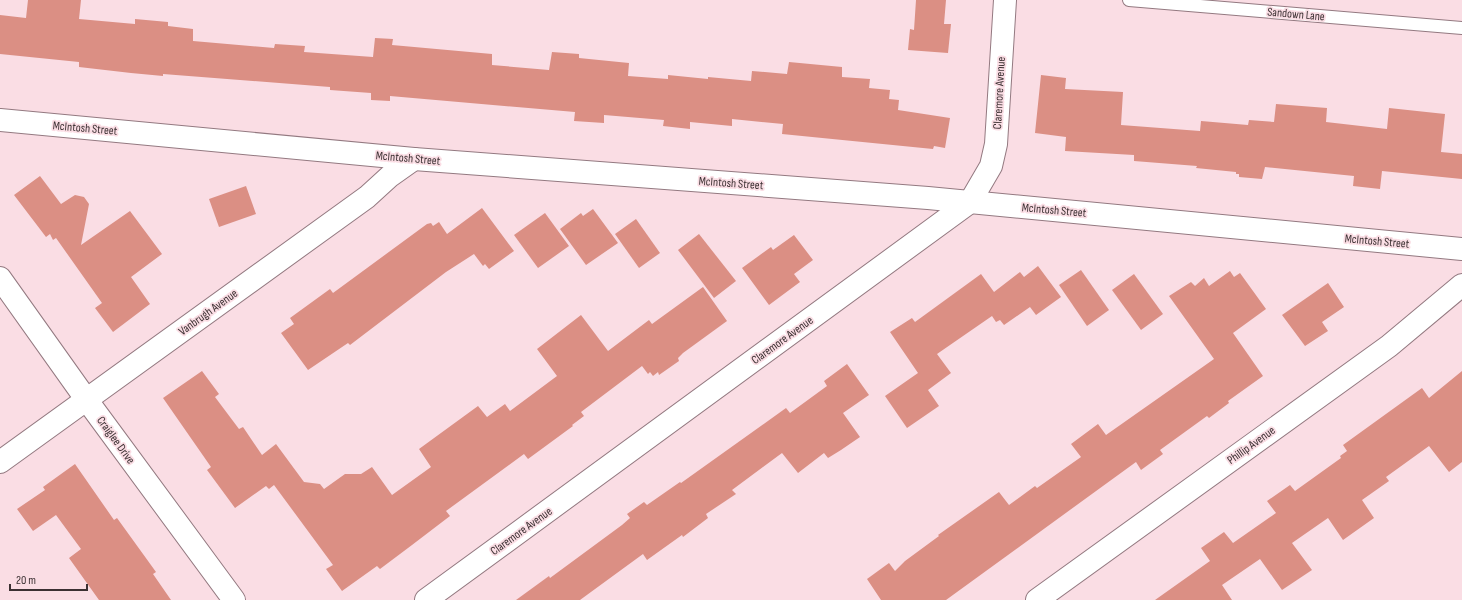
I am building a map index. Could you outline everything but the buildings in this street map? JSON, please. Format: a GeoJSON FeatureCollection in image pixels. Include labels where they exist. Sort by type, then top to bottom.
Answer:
{"type":"FeatureCollection","features":[{"type":"Feature","properties":{"kind":"street","name":"Claremore Avenue"},"geometry":{"type":"LineString","coordinates":[[426,600],[970,202],[991,166],[996,144],[1005,0]]}},
{"type":"Feature","properties":{"kind":"street","name":"McIntosh Street"},"geometry":{"type":"LineString","coordinates":[[0,120],[414,159],[970,202],[1462,249]]}},
{"type":"Feature","properties":{"kind":"street","name":"Vanbrugh Avenue"},"geometry":{"type":"LineString","coordinates":[[0,462],[367,197],[390,176],[414,159]]}},
{"type":"Feature","properties":{"kind":"street","name":"Craiglee Drive"},"geometry":{"type":"LineString","coordinates":[[0,278],[86,400],[234,600]]}},
{"type":"Feature","properties":{"kind":"street","name":"Phillip Avenue"},"geometry":{"type":"LineString","coordinates":[[1037,600],[1388,346],[1462,285]]}},
{"type":"Feature","properties":{"kind":"lane","name":"Sandown Lane"},"geometry":{"type":"LineString","coordinates":[[1129,0],[1462,28]]}}]}
